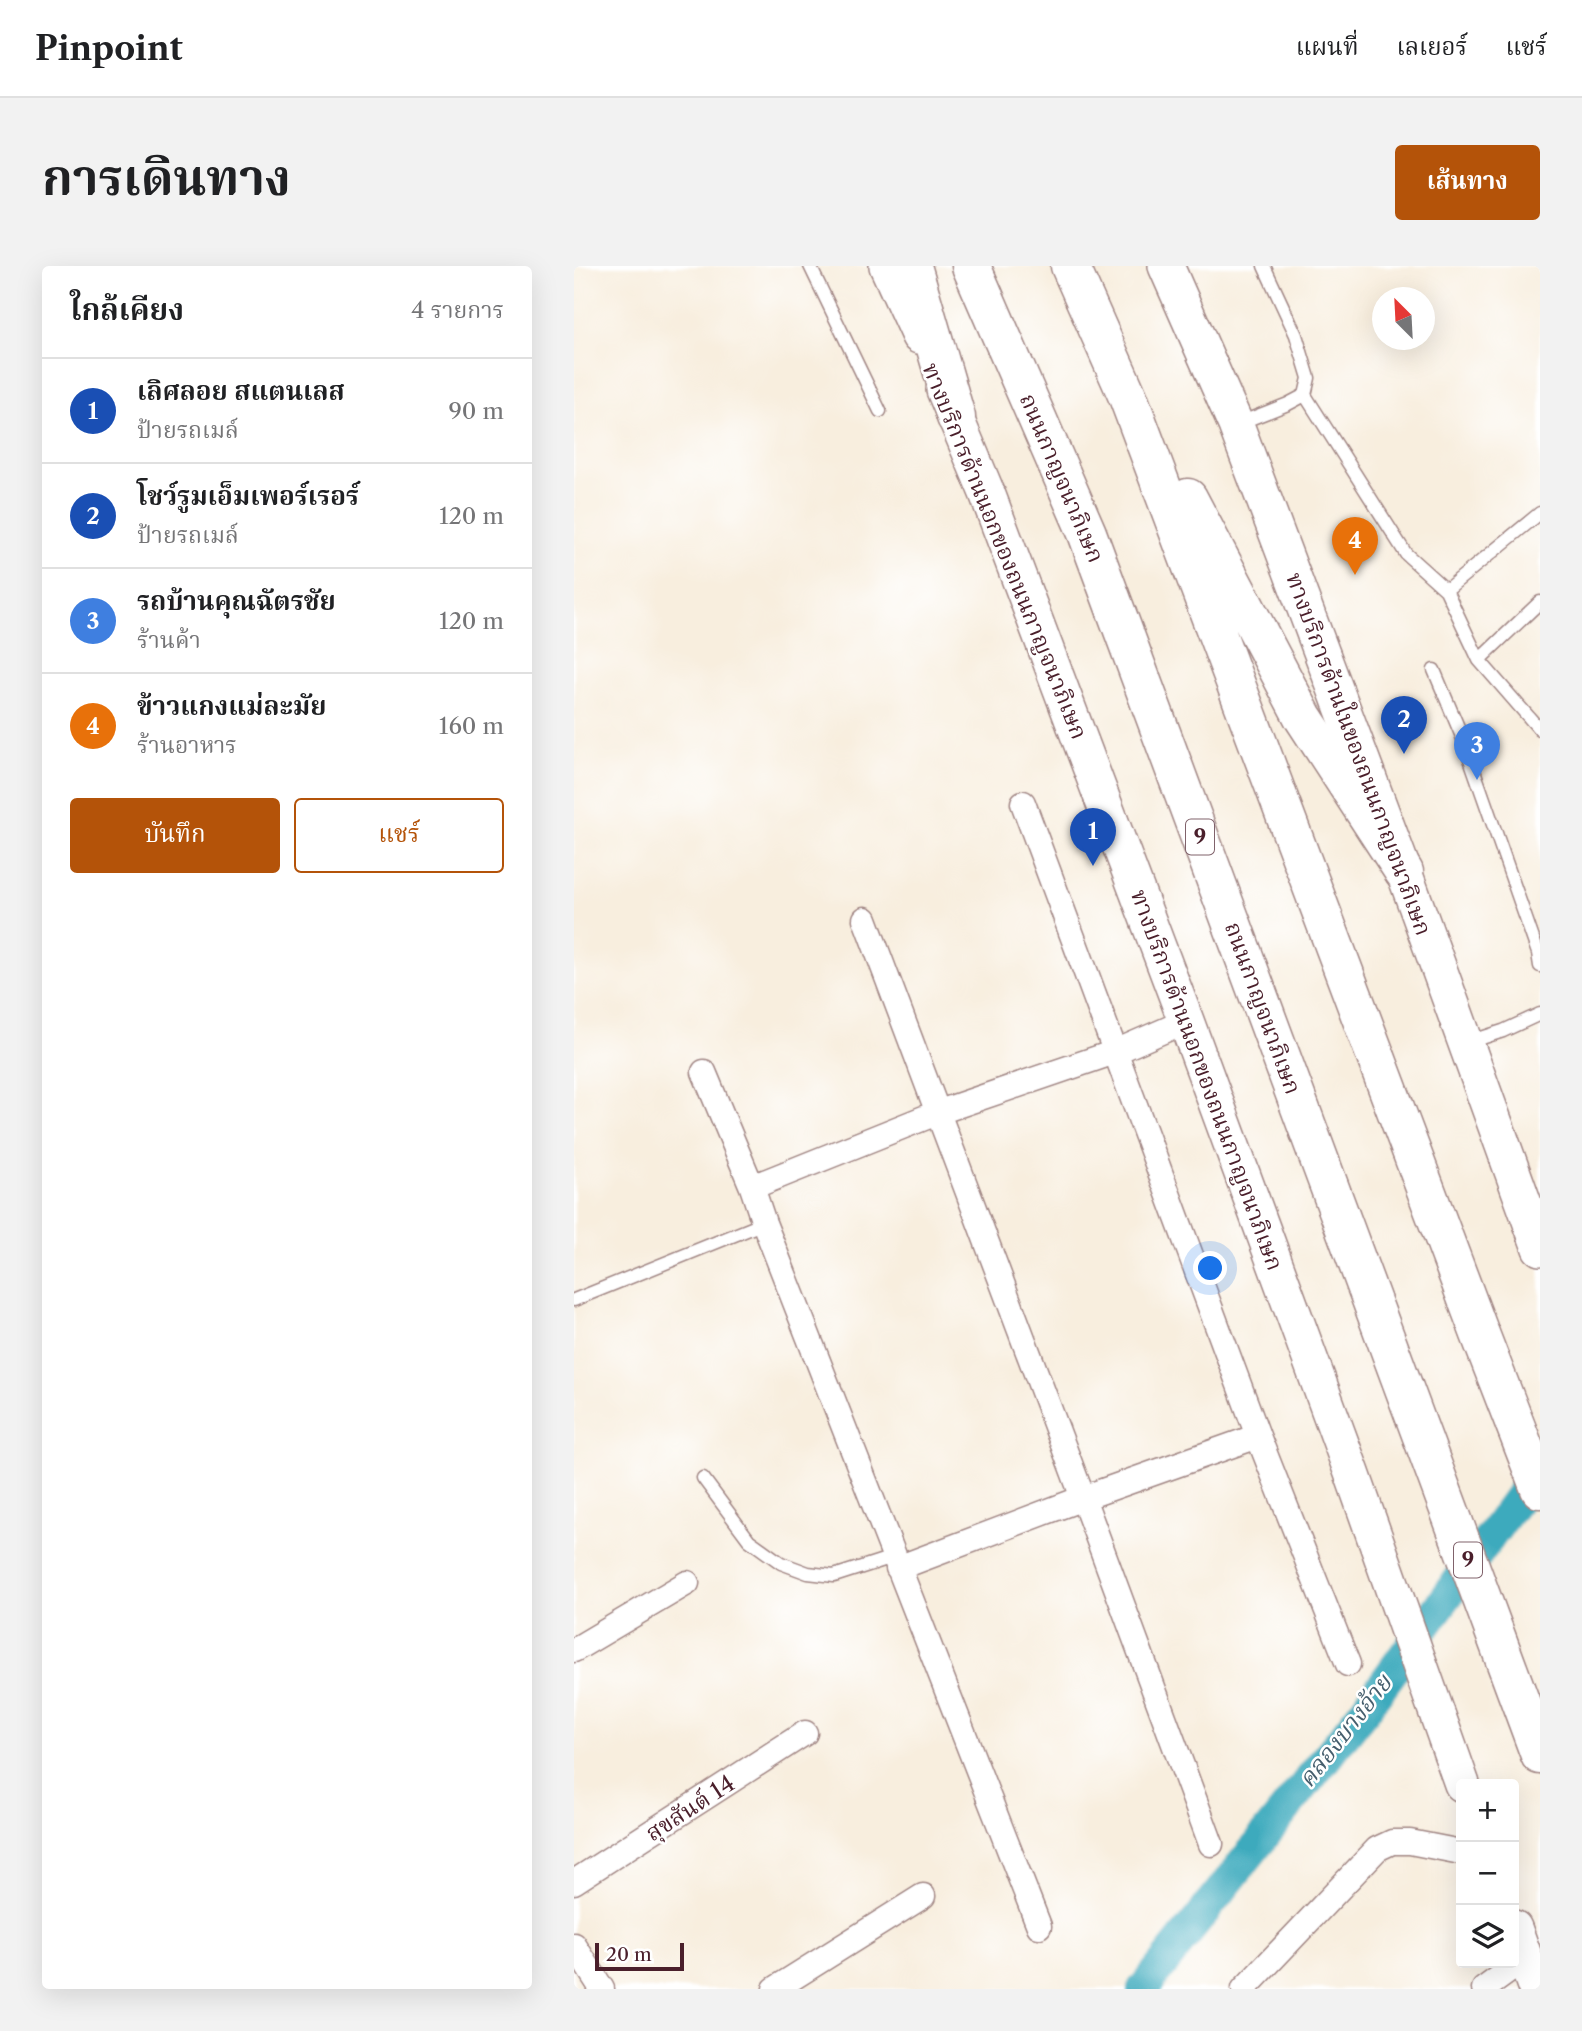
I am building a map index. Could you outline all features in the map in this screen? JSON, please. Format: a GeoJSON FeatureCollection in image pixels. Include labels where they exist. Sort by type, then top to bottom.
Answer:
{"type":"FeatureCollection","features":[{"type":"Feature","properties":{"kind":"highway"},"geometry":{"type":"LineString","coordinates":[[912,266],[956,417]]}},
{"type":"Feature","properties":{"kind":"highway","name":"ถนนกาญจนาภิเษก"},"geometry":{"type":"LineString","coordinates":[[971,266],[1087,533],[1540,1755]]}},
{"type":"Feature","properties":{"kind":"highway"},"geometry":{"type":"LineString","coordinates":[[1070,266],[1128,397],[1540,1489]]}},
{"type":"Feature","properties":{"kind":"highway"},"geometry":{"type":"LineString","coordinates":[[1128,397],[1194,509],[1303,718],[1404,872]]}},
{"type":"Feature","properties":{"kind":"main road","name":"ทางบริการด้านนอกของถนนกาญจนาภิเษก"},"geometry":{"type":"LineString","coordinates":[[887,266],[956,417],[992,506],[1186,1021],[1352,1473],[1460,1779]]}},
{"type":"Feature","properties":{"kind":"main road","name":"ทางบริการด้านในของถนนกาญจนาภิเษก"},"geometry":{"type":"LineString","coordinates":[[1166,266],[1236,425],[1404,872],[1540,1248]]}},
{"type":"Feature","properties":{"kind":"street"},"geometry":{"type":"LineString","coordinates":[[1023,803],[1258,1436],[1348,1664]]}},
{"type":"Feature","properties":{"kind":"street"},"geometry":{"type":"LineString","coordinates":[[865,919],[1210,1844]]}},
{"type":"Feature","properties":{"kind":"street"},"geometry":{"type":"LineString","coordinates":[[752,1187],[939,1112],[1115,1052],[1186,1021]]}},
{"type":"Feature","properties":{"kind":"street"},"geometry":{"type":"LineString","coordinates":[[704,1072],[752,1187],[895,1562],[1039,1926]]}},
{"type":"Feature","properties":{"kind":"street"},"geometry":{"type":"LineString","coordinates":[[895,1562],[1258,1436]]}},
{"type":"Feature","properties":{"kind":"street"},"geometry":{"type":"LineString","coordinates":[[574,1650],[687,1583]]}},
{"type":"Feature","properties":{"kind":"street","name":"สุขสันต์ 14"},"geometry":{"type":"LineString","coordinates":[[574,1882],[805,1733]]}},
{"type":"Feature","properties":{"kind":"street"},"geometry":{"type":"LineString","coordinates":[[1244,1989],[1377,1849],[1392,1842],[1410,1842],[1456,1851]]}},
{"type":"Feature","properties":{"kind":"street"},"geometry":{"type":"LineString","coordinates":[[775,1989],[923,1896]]}},
{"type":"Feature","properties":{"kind":"street"},"geometry":{"type":"LineString","coordinates":[[574,1945],[602,1989]]}},
{"type":"Feature","properties":{"kind":"street"},"geometry":{"type":"LineString","coordinates":[[1484,1989],[1525,1959]]}},
{"type":"Feature","properties":{"kind":"lane"},"geometry":{"type":"LineString","coordinates":[[810,266],[880,411]]}},
{"type":"Feature","properties":{"kind":"lane"},"geometry":{"type":"LineString","coordinates":[[1264,266],[1296,335],[1308,378],[1305,395],[1406,554],[1446,590],[1479,660],[1540,730]]}},
{"type":"Feature","properties":{"kind":"lane"},"geometry":{"type":"LineString","coordinates":[[1236,425],[1305,395]]}},
{"type":"Feature","properties":{"kind":"lane"},"geometry":{"type":"LineString","coordinates":[[1446,590],[1540,513]]}},
{"type":"Feature","properties":{"kind":"lane"},"geometry":{"type":"LineString","coordinates":[[1479,660],[1540,602]]}},
{"type":"Feature","properties":{"kind":"lane"},"geometry":{"type":"LineString","coordinates":[[1434,670],[1472,763],[1538,953],[1540,966]]}},
{"type":"Feature","properties":{"kind":"lane"},"geometry":{"type":"LineString","coordinates":[[1466,1044],[1540,1014]]}},
{"type":"Feature","properties":{"kind":"lane"},"geometry":{"type":"LineString","coordinates":[[574,1300],[764,1223]]}},
{"type":"Feature","properties":{"kind":"lane"},"geometry":{"type":"LineString","coordinates":[[703,1478],[748,1540],[781,1563],[808,1573],[834,1576],[895,1562]]}},
{"type":"Feature","properties":{"kind":"waterway","name":"คลองบางอ้าย"},"geometry":{"type":"LineString","coordinates":[[1143,1989],[1365,1709],[1540,1468]]}},
{"type":"Feature","properties":{"kind":"place","name":"ข้าวแกงแม่ละมัย"},"geometry":{"type":"Point","coordinates":[1355,575]}},
{"type":"Feature","properties":{"kind":"place","name":"โชว์รูมเอ็มเพอร์เรอร์"},"geometry":{"type":"Point","coordinates":[1404,754]}},
{"type":"Feature","properties":{"kind":"place","name":"รถบ้านคุณฉัตรชัย"},"geometry":{"type":"Point","coordinates":[1477,780]}},
{"type":"Feature","properties":{"kind":"place","name":"เลิศลอย สแตนเลส"},"geometry":{"type":"Point","coordinates":[1093,866]}}]}
